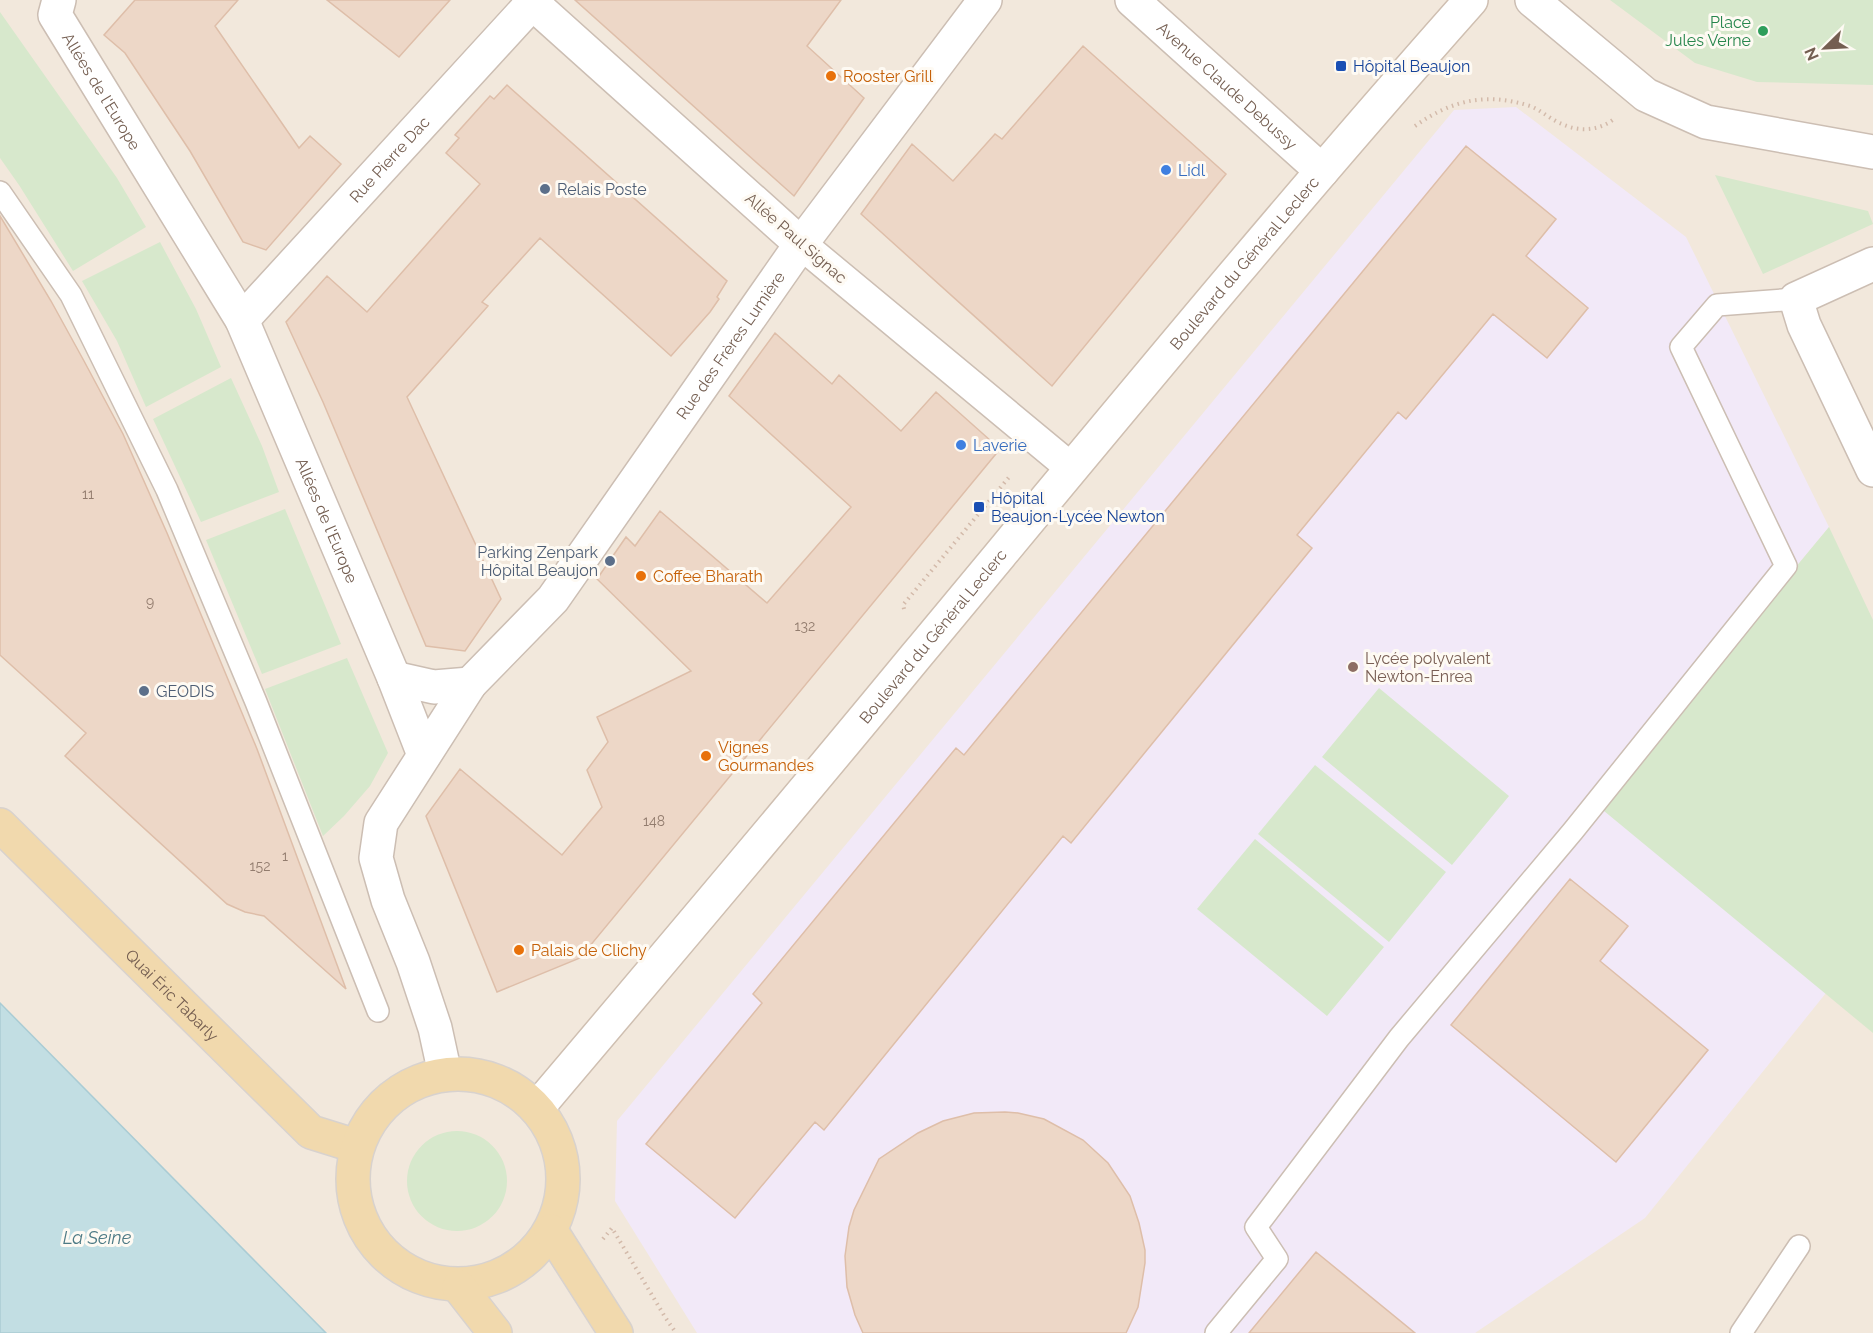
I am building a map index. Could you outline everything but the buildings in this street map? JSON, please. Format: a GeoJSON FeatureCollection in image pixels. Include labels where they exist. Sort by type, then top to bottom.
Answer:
{"type":"FeatureCollection","features":[{"type":"Feature","properties":{"kind":"main road","name":"Quai Éric Tabarly"},"geometry":{"type":"LineString","coordinates":[[0,825],[311,1132],[356,1146]]}},
{"type":"Feature","properties":{"kind":"main road"},"geometry":{"type":"LineString","coordinates":[[445,1074],[478,1075],[510,1087],[537,1108],[558,1146],[564,1189],[551,1231],[528,1260],[496,1280],[459,1287],[411,1275],[372,1243],[353,1197],[356,1146],[367,1123],[384,1102],[407,1086],[445,1074]]}},
{"type":"Feature","properties":{"kind":"main road"},"geometry":{"type":"LineString","coordinates":[[551,1231],[616,1333]]}},
{"type":"Feature","properties":{"kind":"main road"},"geometry":{"type":"LineString","coordinates":[[459,1287],[495,1333]]}},
{"type":"Feature","properties":{"kind":"street","name":"Rue des Frères Lumière"},"geometry":{"type":"LineString","coordinates":[[424,755],[470,684],[553,599],[801,244],[985,0]]}},
{"type":"Feature","properties":{"kind":"street","name":"Avenue Claude Debussy"},"geometry":{"type":"LineString","coordinates":[[1132,0],[1322,171]]}},
{"type":"Feature","properties":{"kind":"street","name":"Boulevard du Général Leclerc"},"geometry":{"type":"LineString","coordinates":[[537,1108],[915,658],[1071,468],[1322,171],[1471,0]]}},
{"type":"Feature","properties":{"kind":"street"},"geometry":{"type":"LineString","coordinates":[[1532,0],[1646,94],[1706,122],[1873,152]]}},
{"type":"Feature","properties":{"kind":"street","name":"Allée Paul Signac"},"geometry":{"type":"LineString","coordinates":[[532,1],[801,244],[1071,468]]}},
{"type":"Feature","properties":{"kind":"street","name":"Rue Pierre Dac"},"geometry":{"type":"LineString","coordinates":[[242,320],[532,1]]}},
{"type":"Feature","properties":{"kind":"street","name":"Allées de l'Europe"},"geometry":{"type":"LineString","coordinates":[[51,5],[242,320],[394,678],[424,755]]}},
{"type":"Feature","properties":{"kind":"street"},"geometry":{"type":"LineString","coordinates":[[1873,264],[1796,299],[1804,325],[1873,470]]}},
{"type":"Feature","properties":{"kind":"street"},"geometry":{"type":"LineString","coordinates":[[394,678],[434,687],[470,684]]}},
{"type":"Feature","properties":{"kind":"street"},"geometry":{"type":"LineString","coordinates":[[424,755],[381,823],[376,858],[388,900],[413,962],[435,1028],[445,1074]]}},
{"type":"Feature","properties":{"kind":"lane"},"geometry":{"type":"LineString","coordinates":[[0,192],[71,295],[167,490],[256,702],[378,1011]]}},
{"type":"Feature","properties":{"kind":"lane"},"geometry":{"type":"LineString","coordinates":[[1215,1333],[1277,1259],[1256,1227],[1399,1038],[1573,831],[1786,566],[1681,347],[1717,305],[1796,299]]}},
{"type":"Feature","properties":{"kind":"lane"},"geometry":{"type":"LineString","coordinates":[[1741,1333],[1799,1246]]}},
{"type":"Feature","properties":{"kind":"path"},"geometry":{"type":"LineString","coordinates":[[1412,129],[1429,117],[1469,100],[1493,99],[1531,106],[1563,125],[1592,130],[1609,123],[1646,94]]}},
{"type":"Feature","properties":{"kind":"path"},"geometry":{"type":"LineString","coordinates":[[601,1242],[612,1228],[676,1333]]}},
{"type":"Feature","properties":{"kind":"shaded area"},"geometry":{"type":"Polygon","coordinates":[[[0,0],[1873,0],[1873,1333],[0,1333],[0,0]]]}},
{"type":"Feature","properties":{"kind":"shaded area","name":"Lycée polyvalent Newton-Enrea"},"geometry":{"type":"Polygon","coordinates":[[[1516,107],[1686,237],[1829,527],[1599,806],[1826,993],[1645,1218],[1475,1333],[697,1333],[615,1201],[617,1121],[1454,110],[1516,107]]]}},
{"type":"Feature","properties":{"kind":"green space","name":"Place Jules Verne"},"geometry":{"type":"Polygon","coordinates":[[[1610,0],[1873,0],[1873,85],[1757,82],[1695,63],[1610,0]]]}},
{"type":"Feature","properties":{"kind":"green space"},"geometry":{"type":"Polygon","coordinates":[[[0,12],[117,178],[146,227],[73,271],[0,158],[0,12]]]}},
{"type":"Feature","properties":{"kind":"green space"},"geometry":{"type":"Polygon","coordinates":[[[1715,175],[1868,211],[1873,224],[1763,274],[1715,175]]]}},
{"type":"Feature","properties":{"kind":"green space"},"geometry":{"type":"Polygon","coordinates":[[[160,242],[196,309],[221,367],[146,407],[117,341],[82,281],[160,242]]]}},
{"type":"Feature","properties":{"kind":"green space"},"geometry":{"type":"Polygon","coordinates":[[[231,378],[262,446],[279,492],[201,522],[153,419],[231,378]]]}},
{"type":"Feature","properties":{"kind":"green space"},"geometry":{"type":"Polygon","coordinates":[[[285,509],[341,644],[262,674],[206,540],[285,509]]]}},
{"type":"Feature","properties":{"kind":"green space"},"geometry":{"type":"Polygon","coordinates":[[[1829,527],[1873,620],[1873,1033],[1598,806],[1829,527]]]}},
{"type":"Feature","properties":{"kind":"green space"},"geometry":{"type":"Polygon","coordinates":[[[347,658],[388,753],[370,786],[323,836],[265,689],[347,658]]]}},
{"type":"Feature","properties":{"kind":"green space"},"geometry":{"type":"Polygon","coordinates":[[[1379,688],[1509,796],[1452,865],[1322,757],[1379,688]]]}},
{"type":"Feature","properties":{"kind":"green space"},"geometry":{"type":"Polygon","coordinates":[[[1315,765],[1446,872],[1389,942],[1258,834],[1315,765]]]}},
{"type":"Feature","properties":{"kind":"green space"},"geometry":{"type":"Polygon","coordinates":[[[1255,839],[1384,947],[1327,1016],[1197,909],[1255,839]]]}},
{"type":"Feature","properties":{"kind":"green space"},"geometry":{"type":"Polygon","coordinates":[[[457,1131],[485,1139],[499,1153],[507,1181],[499,1209],[485,1223],[457,1231],[429,1223],[415,1209],[407,1181],[415,1153],[429,1139],[457,1131]]]}},
{"type":"Feature","properties":{"kind":"water","name":"La Seine"},"geometry":{"type":"Polygon","coordinates":[[[0,1003],[326,1333],[0,1333],[0,1003]]]}},
{"type":"Feature","properties":{"kind":"place","name":"Place Jules Verne"},"geometry":{"type":"Point","coordinates":[1763,31]}},
{"type":"Feature","properties":{"kind":"place","name":"Hôpital Beaujon"},"geometry":{"type":"Point","coordinates":[1341,66]}},
{"type":"Feature","properties":{"kind":"place","name":"Rooster Grill"},"geometry":{"type":"Point","coordinates":[831,76]}},
{"type":"Feature","properties":{"kind":"place","name":"Lidl"},"geometry":{"type":"Point","coordinates":[1166,170]}},
{"type":"Feature","properties":{"kind":"place","name":"Relais Poste"},"geometry":{"type":"Point","coordinates":[545,189]}},
{"type":"Feature","properties":{"kind":"place","name":"Laverie"},"geometry":{"type":"Point","coordinates":[961,445]}},
{"type":"Feature","properties":{"kind":"place","name":"Hôpital Beaujon-Lycée Newton"},"geometry":{"type":"Point","coordinates":[979,507]}},
{"type":"Feature","properties":{"kind":"place","name":"Parking Zenpark Hôpital Beaujon"},"geometry":{"type":"Point","coordinates":[610,561]}},
{"type":"Feature","properties":{"kind":"place","name":"Coffee Bharath"},"geometry":{"type":"Point","coordinates":[641,576]}},
{"type":"Feature","properties":{"kind":"place","name":"Lycée polyvalent Newton-Enrea"},"geometry":{"type":"Point","coordinates":[1353,667]}},
{"type":"Feature","properties":{"kind":"place","name":"GEODIS"},"geometry":{"type":"Point","coordinates":[144,691]}},
{"type":"Feature","properties":{"kind":"place","name":"Vignes Gourmandes"},"geometry":{"type":"Point","coordinates":[706,756]}},
{"type":"Feature","properties":{"kind":"place","name":"Palais de Clichy"},"geometry":{"type":"Point","coordinates":[519,950]}}]}
